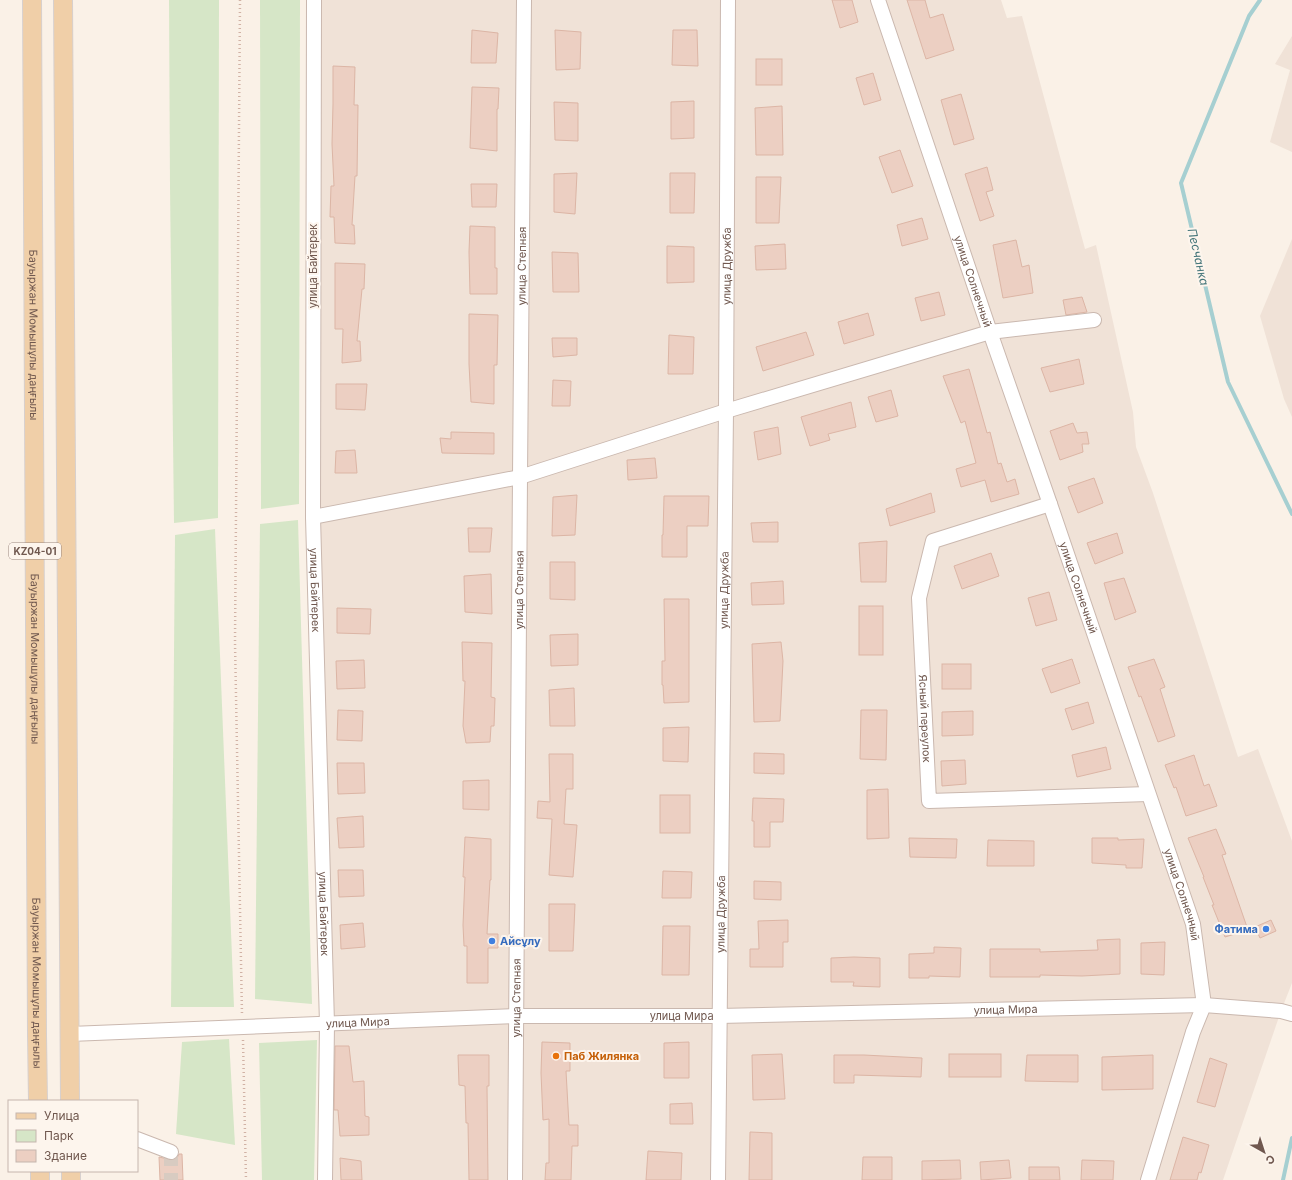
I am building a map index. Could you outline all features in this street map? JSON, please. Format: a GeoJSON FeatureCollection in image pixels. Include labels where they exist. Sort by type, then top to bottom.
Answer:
{"type":"FeatureCollection","features":[{"type":"Feature","properties":{"kind":"main road","name":"Бауыржан Момышұлы даңғылы"},"geometry":{"type":"LineString","coordinates":[[32,0],[38,1100]]}},
{"type":"Feature","properties":{"kind":"main road","name":"KZ04-01"},"geometry":{"type":"LineString","coordinates":[[63,0],[70,1100]]}},
{"type":"Feature","properties":{"kind":"street","name":"улица Байтерек"},"geometry":{"type":"LineString","coordinates":[[314,0],[313,517],[327,1024],[325,1180]]}},
{"type":"Feature","properties":{"kind":"street","name":"улица Степная"},"geometry":{"type":"LineString","coordinates":[[515,1180],[524,0]]}},
{"type":"Feature","properties":{"kind":"street","name":"улица Дружба"},"geometry":{"type":"LineString","coordinates":[[718,1180],[726,411],[728,0]]}},
{"type":"Feature","properties":{"kind":"street","name":"улица Солнечный"},"geometry":{"type":"LineString","coordinates":[[878,0],[1193,924],[1204,1004],[1148,1180]]}},
{"type":"Feature","properties":{"kind":"street"},"geometry":{"type":"LineString","coordinates":[[313,517],[520,477],[726,411],[990,332],[1094,320]]}},
{"type":"Feature","properties":{"kind":"street","name":"Ясный переулок"},"geometry":{"type":"LineString","coordinates":[[1050,504],[933,541],[919,598],[929,801],[1148,794]]}},
{"type":"Feature","properties":{"kind":"street","name":"улица Мира"},"geometry":{"type":"LineString","coordinates":[[70,1034],[516,1016],[719,1016],[1204,1004],[1281,1011],[1292,1014]]}},
{"type":"Feature","properties":{"kind":"street"},"geometry":{"type":"LineString","coordinates":[[138,1139],[171,1152]]}},
{"type":"Feature","properties":{"kind":"path"},"geometry":{"type":"LineString","coordinates":[[240,0],[235,642],[246,1180]]}},
{"type":"Feature","properties":{"kind":"shaded area"},"geometry":{"type":"Polygon","coordinates":[[[314,0],[1001,0],[1007,18],[1022,16],[1085,249],[1096,245],[1133,412],[1136,447],[1153,493],[1238,757],[1258,749],[1292,841],[1292,983],[1223,1180],[325,1180],[313,517],[314,0]]]}},
{"type":"Feature","properties":{"kind":"shaded area"},"geometry":{"type":"Polygon","coordinates":[[[1292,36],[1292,152],[1270,142],[1290,70],[1275,64],[1292,36]]]}},
{"type":"Feature","properties":{"kind":"shaded area"},"geometry":{"type":"Polygon","coordinates":[[[1292,239],[1292,417],[1284,399],[1260,316],[1292,239]]]}},
{"type":"Feature","properties":{"kind":"green space"},"geometry":{"type":"Polygon","coordinates":[[[169,0],[219,0],[218,518],[174,523],[170,187],[169,0]]]}},
{"type":"Feature","properties":{"kind":"green space"},"geometry":{"type":"Polygon","coordinates":[[[260,0],[300,0],[299,504],[261,509],[260,0]]]}},
{"type":"Feature","properties":{"kind":"green space"},"geometry":{"type":"Polygon","coordinates":[[[298,520],[312,1004],[255,999],[260,524],[298,520]]]}},
{"type":"Feature","properties":{"kind":"green space"},"geometry":{"type":"Polygon","coordinates":[[[215,529],[234,1007],[171,1007],[175,535],[215,529]]]}},
{"type":"Feature","properties":{"kind":"green space"},"geometry":{"type":"Polygon","coordinates":[[[229,1039],[235,1145],[176,1134],[182,1042],[229,1039]]]}},
{"type":"Feature","properties":{"kind":"green space"},"geometry":{"type":"Polygon","coordinates":[[[317,1040],[314,1180],[262,1180],[259,1043],[317,1040]]]}},
{"type":"Feature","properties":{"kind":"building"},"geometry":{"type":"Polygon","coordinates":[[[832,0],[852,0],[858,22],[840,28],[832,0]]]}},
{"type":"Feature","properties":{"kind":"building"},"geometry":{"type":"Polygon","coordinates":[[[907,0],[925,0],[930,18],[943,14],[954,50],[926,59],[907,0]]]}},
{"type":"Feature","properties":{"kind":"building"},"geometry":{"type":"Polygon","coordinates":[[[472,30],[498,33],[496,63],[471,63],[472,30]]]}},
{"type":"Feature","properties":{"kind":"building"},"geometry":{"type":"Polygon","coordinates":[[[555,30],[581,32],[580,69],[556,70],[555,30]]]}},
{"type":"Feature","properties":{"kind":"building"},"geometry":{"type":"Polygon","coordinates":[[[673,30],[697,30],[698,66],[672,65],[673,30]]]}},
{"type":"Feature","properties":{"kind":"building"},"geometry":{"type":"Polygon","coordinates":[[[756,59],[782,59],[782,85],[756,85],[756,59]]]}},
{"type":"Feature","properties":{"kind":"building"},"geometry":{"type":"Polygon","coordinates":[[[333,66],[355,67],[354,105],[358,105],[357,176],[355,176],[352,225],[354,225],[355,244],[335,243],[334,217],[330,217],[331,186],[334,186],[332,144],[333,66]]]}},
{"type":"Feature","properties":{"kind":"building"},"geometry":{"type":"Polygon","coordinates":[[[873,73],[881,100],[864,105],[856,78],[873,73]]]}},
{"type":"Feature","properties":{"kind":"building"},"geometry":{"type":"Polygon","coordinates":[[[472,87],[499,88],[497,109],[497,151],[470,148],[472,87]]]}},
{"type":"Feature","properties":{"kind":"building"},"geometry":{"type":"Polygon","coordinates":[[[961,94],[974,139],[954,145],[941,100],[961,94]]]}},
{"type":"Feature","properties":{"kind":"building"},"geometry":{"type":"Polygon","coordinates":[[[694,101],[694,138],[671,139],[671,102],[694,101]]]}},
{"type":"Feature","properties":{"kind":"building"},"geometry":{"type":"Polygon","coordinates":[[[554,102],[578,103],[578,141],[555,140],[554,102]]]}},
{"type":"Feature","properties":{"kind":"building"},"geometry":{"type":"Polygon","coordinates":[[[782,106],[783,155],[756,155],[755,108],[782,106]]]}},
{"type":"Feature","properties":{"kind":"building"},"geometry":{"type":"Polygon","coordinates":[[[900,150],[913,186],[892,193],[879,157],[900,150]]]}},
{"type":"Feature","properties":{"kind":"building"},"geometry":{"type":"Polygon","coordinates":[[[987,167],[993,190],[986,192],[994,216],[980,221],[965,174],[987,167]]]}},
{"type":"Feature","properties":{"kind":"building"},"geometry":{"type":"Polygon","coordinates":[[[577,173],[575,214],[554,212],[554,174],[577,173]]]}},
{"type":"Feature","properties":{"kind":"building"},"geometry":{"type":"Polygon","coordinates":[[[670,173],[695,173],[694,213],[670,213],[670,173]]]}},
{"type":"Feature","properties":{"kind":"building"},"geometry":{"type":"Polygon","coordinates":[[[756,177],[781,177],[779,223],[756,223],[756,177]]]}},
{"type":"Feature","properties":{"kind":"building"},"geometry":{"type":"Polygon","coordinates":[[[471,184],[497,184],[496,207],[472,207],[471,184]]]}},
{"type":"Feature","properties":{"kind":"building"},"geometry":{"type":"Polygon","coordinates":[[[922,218],[928,239],[902,246],[897,225],[922,218]]]}},
{"type":"Feature","properties":{"kind":"building"},"geometry":{"type":"Polygon","coordinates":[[[470,226],[495,227],[495,268],[497,268],[497,294],[470,294],[470,226]]]}},
{"type":"Feature","properties":{"kind":"building"},"geometry":{"type":"Polygon","coordinates":[[[1016,240],[1022,267],[1029,265],[1033,293],[1003,298],[993,245],[1016,240]]]}},
{"type":"Feature","properties":{"kind":"building"},"geometry":{"type":"Polygon","coordinates":[[[785,244],[786,269],[756,270],[755,246],[785,244]]]}},
{"type":"Feature","properties":{"kind":"building"},"geometry":{"type":"Polygon","coordinates":[[[667,246],[694,247],[694,282],[667,283],[667,246]]]}},
{"type":"Feature","properties":{"kind":"building"},"geometry":{"type":"Polygon","coordinates":[[[552,252],[578,253],[579,292],[553,292],[552,252]]]}},
{"type":"Feature","properties":{"kind":"building"},"geometry":{"type":"Polygon","coordinates":[[[335,263],[365,264],[364,289],[362,289],[357,341],[360,341],[361,361],[342,363],[343,329],[335,329],[335,263]]]}},
{"type":"Feature","properties":{"kind":"building"},"geometry":{"type":"Polygon","coordinates":[[[939,292],[945,315],[921,321],[915,298],[939,292]]]}},
{"type":"Feature","properties":{"kind":"building"},"geometry":{"type":"Polygon","coordinates":[[[1082,297],[1087,312],[1066,315],[1063,300],[1082,297]]]}},
{"type":"Feature","properties":{"kind":"building"},"geometry":{"type":"Polygon","coordinates":[[[868,313],[874,335],[844,344],[838,322],[868,313]]]}},
{"type":"Feature","properties":{"kind":"building"},"geometry":{"type":"Polygon","coordinates":[[[469,314],[498,315],[497,365],[494,365],[494,404],[471,402],[469,314]]]}},
{"type":"Feature","properties":{"kind":"building"},"geometry":{"type":"Polygon","coordinates":[[[806,332],[814,355],[763,371],[756,347],[806,332]]]}},
{"type":"Feature","properties":{"kind":"building"},"geometry":{"type":"Polygon","coordinates":[[[669,335],[694,337],[693,374],[668,374],[669,335]]]}},
{"type":"Feature","properties":{"kind":"building"},"geometry":{"type":"Polygon","coordinates":[[[552,338],[577,338],[577,355],[553,357],[552,338]]]}},
{"type":"Feature","properties":{"kind":"building"},"geometry":{"type":"Polygon","coordinates":[[[1079,359],[1084,384],[1050,392],[1041,368],[1079,359]]]}},
{"type":"Feature","properties":{"kind":"building"},"geometry":{"type":"Polygon","coordinates":[[[969,369],[987,433],[990,432],[998,464],[1001,463],[1007,482],[1015,479],[1019,494],[991,502],[985,480],[961,487],[956,469],[976,463],[965,421],[961,423],[943,376],[969,369]]]}},
{"type":"Feature","properties":{"kind":"building"},"geometry":{"type":"Polygon","coordinates":[[[553,380],[571,381],[570,406],[552,406],[553,380]]]}},
{"type":"Feature","properties":{"kind":"building"},"geometry":{"type":"Polygon","coordinates":[[[336,384],[367,384],[365,410],[336,409],[336,384]]]}},
{"type":"Feature","properties":{"kind":"building"},"geometry":{"type":"Polygon","coordinates":[[[891,390],[898,416],[876,422],[868,397],[891,390]]]}},
{"type":"Feature","properties":{"kind":"building"},"geometry":{"type":"Polygon","coordinates":[[[851,402],[856,427],[828,434],[830,440],[810,446],[801,417],[851,402]]]}},
{"type":"Feature","properties":{"kind":"building"},"geometry":{"type":"Polygon","coordinates":[[[1073,423],[1077,433],[1087,432],[1089,444],[1082,444],[1083,452],[1060,460],[1050,431],[1073,423]]]}},
{"type":"Feature","properties":{"kind":"building"},"geometry":{"type":"Polygon","coordinates":[[[778,427],[781,454],[758,460],[754,432],[778,427]]]}},
{"type":"Feature","properties":{"kind":"building"},"geometry":{"type":"Polygon","coordinates":[[[451,432],[494,433],[494,454],[442,453],[440,438],[451,439],[451,432]]]}},
{"type":"Feature","properties":{"kind":"building"},"geometry":{"type":"Polygon","coordinates":[[[355,450],[357,473],[335,473],[336,451],[355,450]]]}},
{"type":"Feature","properties":{"kind":"building"},"geometry":{"type":"Polygon","coordinates":[[[655,458],[657,478],[628,480],[627,460],[655,458]]]}},
{"type":"Feature","properties":{"kind":"building"},"geometry":{"type":"Polygon","coordinates":[[[1094,478],[1103,503],[1078,513],[1068,487],[1094,478]]]}},
{"type":"Feature","properties":{"kind":"building"},"geometry":{"type":"Polygon","coordinates":[[[931,493],[935,512],[890,526],[886,509],[931,493]]]}},
{"type":"Feature","properties":{"kind":"building"},"geometry":{"type":"Polygon","coordinates":[[[577,495],[575,535],[552,536],[553,497],[577,495]]]}},
{"type":"Feature","properties":{"kind":"building"},"geometry":{"type":"Polygon","coordinates":[[[664,496],[709,496],[708,526],[687,526],[687,557],[662,557],[664,496]]]}},
{"type":"Feature","properties":{"kind":"building"},"geometry":{"type":"Polygon","coordinates":[[[778,522],[778,542],[753,542],[751,523],[778,522]]]}},
{"type":"Feature","properties":{"kind":"building"},"geometry":{"type":"Polygon","coordinates":[[[468,528],[492,528],[490,552],[469,552],[468,528]]]}},
{"type":"Feature","properties":{"kind":"building"},"geometry":{"type":"Polygon","coordinates":[[[1117,533],[1123,553],[1095,564],[1087,543],[1117,533]]]}},
{"type":"Feature","properties":{"kind":"building"},"geometry":{"type":"Polygon","coordinates":[[[887,541],[886,582],[861,582],[859,543],[887,541]]]}},
{"type":"Feature","properties":{"kind":"building"},"geometry":{"type":"Polygon","coordinates":[[[991,553],[999,576],[962,589],[954,566],[991,553]]]}},
{"type":"Feature","properties":{"kind":"building"},"geometry":{"type":"Polygon","coordinates":[[[550,562],[575,562],[575,600],[550,599],[550,562]]]}},
{"type":"Feature","properties":{"kind":"building"},"geometry":{"type":"Polygon","coordinates":[[[491,574],[492,614],[465,612],[464,576],[491,574]]]}},
{"type":"Feature","properties":{"kind":"building"},"geometry":{"type":"Polygon","coordinates":[[[1124,578],[1136,612],[1115,620],[1104,583],[1124,578]]]}},
{"type":"Feature","properties":{"kind":"building"},"geometry":{"type":"Polygon","coordinates":[[[783,581],[784,604],[752,605],[751,583],[783,581]]]}},
{"type":"Feature","properties":{"kind":"building"},"geometry":{"type":"Polygon","coordinates":[[[1049,592],[1057,620],[1036,626],[1028,598],[1049,592]]]}},
{"type":"Feature","properties":{"kind":"building"},"geometry":{"type":"Polygon","coordinates":[[[664,599],[689,599],[689,702],[664,703],[662,661],[665,661],[664,599]]]}},
{"type":"Feature","properties":{"kind":"building"},"geometry":{"type":"Polygon","coordinates":[[[859,606],[883,606],[883,655],[859,655],[859,606]]]}},
{"type":"Feature","properties":{"kind":"building"},"geometry":{"type":"Polygon","coordinates":[[[337,608],[371,609],[370,634],[337,633],[337,608]]]}},
{"type":"Feature","properties":{"kind":"building"},"geometry":{"type":"Polygon","coordinates":[[[578,634],[578,665],[551,666],[550,635],[578,634]]]}},
{"type":"Feature","properties":{"kind":"building"},"geometry":{"type":"Polygon","coordinates":[[[462,642],[492,643],[491,697],[495,698],[494,726],[491,726],[490,742],[466,743],[463,726],[465,681],[463,681],[462,642]]]}},
{"type":"Feature","properties":{"kind":"building"},"geometry":{"type":"Polygon","coordinates":[[[781,642],[783,661],[780,721],[754,722],[752,644],[781,642]]]}},
{"type":"Feature","properties":{"kind":"building"},"geometry":{"type":"Polygon","coordinates":[[[1072,659],[1080,683],[1051,693],[1042,669],[1072,659]]]}},
{"type":"Feature","properties":{"kind":"building"},"geometry":{"type":"Polygon","coordinates":[[[1154,659],[1165,687],[1160,689],[1175,736],[1158,742],[1141,696],[1139,697],[1128,667],[1154,659]]]}},
{"type":"Feature","properties":{"kind":"building"},"geometry":{"type":"Polygon","coordinates":[[[364,660],[365,688],[337,689],[336,661],[364,660]]]}},
{"type":"Feature","properties":{"kind":"building"},"geometry":{"type":"Polygon","coordinates":[[[942,664],[971,664],[971,689],[942,689],[942,664]]]}},
{"type":"Feature","properties":{"kind":"building"},"geometry":{"type":"Polygon","coordinates":[[[574,688],[575,726],[550,726],[549,690],[574,688]]]}},
{"type":"Feature","properties":{"kind":"building"},"geometry":{"type":"Polygon","coordinates":[[[1088,702],[1094,723],[1072,730],[1065,709],[1088,702]]]}},
{"type":"Feature","properties":{"kind":"building"},"geometry":{"type":"Polygon","coordinates":[[[338,710],[363,711],[362,741],[337,740],[338,710]]]}},
{"type":"Feature","properties":{"kind":"building"},"geometry":{"type":"Polygon","coordinates":[[[861,710],[887,710],[886,760],[860,759],[861,710]]]}},
{"type":"Feature","properties":{"kind":"building"},"geometry":{"type":"Polygon","coordinates":[[[973,711],[973,735],[942,736],[942,712],[973,711]]]}},
{"type":"Feature","properties":{"kind":"building"},"geometry":{"type":"Polygon","coordinates":[[[689,727],[688,762],[663,761],[663,728],[689,727]]]}},
{"type":"Feature","properties":{"kind":"building"},"geometry":{"type":"Polygon","coordinates":[[[1106,747],[1111,769],[1077,777],[1072,755],[1106,747]]]}},
{"type":"Feature","properties":{"kind":"building"},"geometry":{"type":"Polygon","coordinates":[[[754,753],[784,754],[784,774],[754,773],[754,753]]]}},
{"type":"Feature","properties":{"kind":"building"},"geometry":{"type":"Polygon","coordinates":[[[549,754],[573,754],[573,789],[566,789],[564,824],[577,825],[573,877],[549,875],[552,819],[537,818],[538,801],[550,802],[549,754]]]}},
{"type":"Feature","properties":{"kind":"building"},"geometry":{"type":"Polygon","coordinates":[[[1194,755],[1204,786],[1209,784],[1217,806],[1186,816],[1176,787],[1174,788],[1165,765],[1194,755]]]}},
{"type":"Feature","properties":{"kind":"building"},"geometry":{"type":"Polygon","coordinates":[[[965,760],[966,784],[942,786],[941,761],[965,760]]]}},
{"type":"Feature","properties":{"kind":"building"},"geometry":{"type":"Polygon","coordinates":[[[337,763],[364,763],[365,793],[338,794],[337,763]]]}},
{"type":"Feature","properties":{"kind":"building"},"geometry":{"type":"Polygon","coordinates":[[[489,780],[489,810],[463,809],[463,781],[489,780]]]}},
{"type":"Feature","properties":{"kind":"building"},"geometry":{"type":"Polygon","coordinates":[[[888,789],[889,838],[867,839],[867,790],[888,789]]]}},
{"type":"Feature","properties":{"kind":"building"},"geometry":{"type":"Polygon","coordinates":[[[660,795],[690,795],[690,833],[660,833],[660,795]]]}},
{"type":"Feature","properties":{"kind":"building"},"geometry":{"type":"Polygon","coordinates":[[[753,798],[784,799],[783,822],[770,822],[770,847],[754,847],[754,821],[752,821],[753,798]]]}},
{"type":"Feature","properties":{"kind":"building"},"geometry":{"type":"Polygon","coordinates":[[[363,816],[364,847],[339,848],[337,818],[363,816]]]}},
{"type":"Feature","properties":{"kind":"building"},"geometry":{"type":"Polygon","coordinates":[[[1216,829],[1226,854],[1222,855],[1248,930],[1225,937],[1212,905],[1214,905],[1204,877],[1188,838],[1216,829]]]}},
{"type":"Feature","properties":{"kind":"building"},"geometry":{"type":"Polygon","coordinates":[[[465,837],[491,839],[491,880],[487,934],[498,934],[498,948],[488,948],[488,983],[467,983],[467,946],[464,946],[463,925],[465,837]]]}},
{"type":"Feature","properties":{"kind":"building"},"geometry":{"type":"Polygon","coordinates":[[[909,838],[957,839],[956,858],[910,857],[909,838]]]}},
{"type":"Feature","properties":{"kind":"building"},"geometry":{"type":"Polygon","coordinates":[[[1092,838],[1118,838],[1118,840],[1144,839],[1142,868],[1126,868],[1126,865],[1092,863],[1092,838]]]}},
{"type":"Feature","properties":{"kind":"building"},"geometry":{"type":"Polygon","coordinates":[[[988,840],[1034,841],[1034,866],[987,866],[988,840]]]}},
{"type":"Feature","properties":{"kind":"building"},"geometry":{"type":"Polygon","coordinates":[[[338,870],[363,870],[364,896],[339,897],[338,870]]]}},
{"type":"Feature","properties":{"kind":"building"},"geometry":{"type":"Polygon","coordinates":[[[663,871],[692,872],[691,898],[662,898],[663,871]]]}},
{"type":"Feature","properties":{"kind":"building"},"geometry":{"type":"Polygon","coordinates":[[[754,881],[781,882],[781,900],[754,899],[754,881]]]}},
{"type":"Feature","properties":{"kind":"building"},"geometry":{"type":"Polygon","coordinates":[[[549,904],[575,904],[573,951],[549,951],[549,904]]]}},
{"type":"Feature","properties":{"kind":"building"},"geometry":{"type":"Polygon","coordinates":[[[788,920],[788,942],[783,942],[783,967],[750,967],[750,949],[759,949],[758,921],[788,920]]]}},
{"type":"Feature","properties":{"kind":"building","name":"Фатима"},"geometry":{"type":"Polygon","coordinates":[[[1271,920],[1276,931],[1260,938],[1255,927],[1271,920]]]}},
{"type":"Feature","properties":{"kind":"building"},"geometry":{"type":"Polygon","coordinates":[[[363,923],[365,947],[341,949],[340,925],[363,923]]]}},
{"type":"Feature","properties":{"kind":"building"},"geometry":{"type":"Polygon","coordinates":[[[663,926],[690,926],[689,975],[662,975],[663,926]]]}},
{"type":"Feature","properties":{"kind":"building"},"geometry":{"type":"Polygon","coordinates":[[[1120,939],[1120,974],[990,977],[990,949],[1040,949],[1040,952],[1098,950],[1097,940],[1120,939]]]}},
{"type":"Feature","properties":{"kind":"building"},"geometry":{"type":"Polygon","coordinates":[[[1165,942],[1164,975],[1141,974],[1141,943],[1165,942]]]}},
{"type":"Feature","properties":{"kind":"building"},"geometry":{"type":"Polygon","coordinates":[[[934,947],[961,948],[960,977],[929,976],[929,978],[909,978],[909,954],[934,953],[934,947]]]}},
{"type":"Feature","properties":{"kind":"building"},"geometry":{"type":"Polygon","coordinates":[[[831,958],[880,958],[880,987],[853,986],[854,982],[831,982],[831,958]]]}},
{"type":"Feature","properties":{"kind":"building"},"geometry":{"type":"Polygon","coordinates":[[[542,1042],[570,1043],[570,1071],[566,1071],[569,1125],[578,1125],[578,1146],[572,1146],[571,1180],[545,1180],[546,1163],[549,1163],[549,1119],[543,1120],[541,1073],[542,1042]]]}},
{"type":"Feature","properties":{"kind":"building"},"geometry":{"type":"Polygon","coordinates":[[[689,1042],[689,1078],[664,1078],[664,1043],[689,1042]]]}},
{"type":"Feature","properties":{"kind":"building"},"geometry":{"type":"Polygon","coordinates":[[[335,1046],[349,1046],[353,1082],[364,1081],[365,1116],[369,1117],[369,1135],[340,1136],[338,1110],[334,1110],[335,1046]]]}},
{"type":"Feature","properties":{"kind":"building"},"geometry":{"type":"Polygon","coordinates":[[[782,1054],[785,1099],[753,1100],[752,1055],[782,1054]]]}},
{"type":"Feature","properties":{"kind":"building"},"geometry":{"type":"Polygon","coordinates":[[[949,1054],[1001,1054],[1001,1077],[949,1077],[949,1054]]]}},
{"type":"Feature","properties":{"kind":"building"},"geometry":{"type":"Polygon","coordinates":[[[458,1055],[489,1055],[489,1086],[487,1086],[488,1180],[469,1180],[468,1123],[466,1123],[465,1086],[459,1085],[458,1055]]]}},
{"type":"Feature","properties":{"kind":"building"},"geometry":{"type":"Polygon","coordinates":[[[834,1055],[922,1058],[921,1077],[854,1075],[854,1083],[834,1083],[834,1055]]]}},
{"type":"Feature","properties":{"kind":"building"},"geometry":{"type":"Polygon","coordinates":[[[1027,1055],[1078,1055],[1078,1082],[1025,1081],[1027,1055]]]}},
{"type":"Feature","properties":{"kind":"building"},"geometry":{"type":"Polygon","coordinates":[[[1153,1055],[1153,1089],[1102,1090],[1102,1057],[1153,1055]]]}},
{"type":"Feature","properties":{"kind":"building"},"geometry":{"type":"Polygon","coordinates":[[[1210,1058],[1227,1064],[1215,1107],[1197,1102],[1210,1058]]]}},
{"type":"Feature","properties":{"kind":"building"},"geometry":{"type":"Polygon","coordinates":[[[692,1103],[693,1124],[670,1124],[670,1104],[692,1103]]]}},
{"type":"Feature","properties":{"kind":"building"},"geometry":{"type":"Polygon","coordinates":[[[750,1132],[772,1133],[772,1180],[749,1180],[750,1132]]]}},
{"type":"Feature","properties":{"kind":"building"},"geometry":{"type":"Polygon","coordinates":[[[1183,1137],[1209,1145],[1201,1173],[1199,1172],[1197,1180],[1170,1180],[1183,1137]]]}},
{"type":"Feature","properties":{"kind":"building"},"geometry":{"type":"Polygon","coordinates":[[[648,1151],[682,1153],[681,1180],[646,1180],[648,1151]]]}},
{"type":"Feature","properties":{"kind":"building"},"geometry":{"type":"Polygon","coordinates":[[[179,1154],[182,1154],[183,1180],[160,1180],[159,1157],[172,1160],[177,1158],[179,1154]]]}},
{"type":"Feature","properties":{"kind":"building"},"geometry":{"type":"Polygon","coordinates":[[[863,1157],[892,1157],[892,1180],[862,1180],[863,1157]]]}},
{"type":"Feature","properties":{"kind":"building"},"geometry":{"type":"Polygon","coordinates":[[[340,1158],[361,1161],[362,1180],[341,1180],[340,1158]]]}},
{"type":"Feature","properties":{"kind":"building"},"geometry":{"type":"Polygon","coordinates":[[[960,1160],[961,1179],[922,1180],[922,1161],[960,1160]]]}},
{"type":"Feature","properties":{"kind":"building"},"geometry":{"type":"Polygon","coordinates":[[[1009,1160],[1011,1178],[981,1180],[980,1162],[1009,1160]]]}},
{"type":"Feature","properties":{"kind":"building"},"geometry":{"type":"Polygon","coordinates":[[[1082,1160],[1114,1161],[1113,1180],[1081,1180],[1082,1160]]]}},
{"type":"Feature","properties":{"kind":"building"},"geometry":{"type":"Polygon","coordinates":[[[1029,1167],[1059,1167],[1060,1180],[1029,1180],[1029,1167]]]}},
{"type":"Feature","properties":{"kind":"waterway","name":"Песчанка"},"geometry":{"type":"LineString","coordinates":[[1260,0],[1249,16],[1181,183],[1228,382],[1292,514]]}},
{"type":"Feature","properties":{"kind":"waterway","name":"Песчанка"},"geometry":{"type":"LineString","coordinates":[[1283,1180],[1292,1138]]}},
{"type":"Feature","properties":{"kind":"tunnel"},"geometry":{"type":"LineString","coordinates":[[171,1152],[171,1180]]}},
{"type":"Feature","properties":{"kind":"place","name":"Фатима"},"geometry":{"type":"Point","coordinates":[1266,929]}},
{"type":"Feature","properties":{"kind":"place","name":"Айсұлу"},"geometry":{"type":"Point","coordinates":[492,941]}},
{"type":"Feature","properties":{"kind":"place","name":"Паб Жилянка"},"geometry":{"type":"Point","coordinates":[556,1056]}}]}
